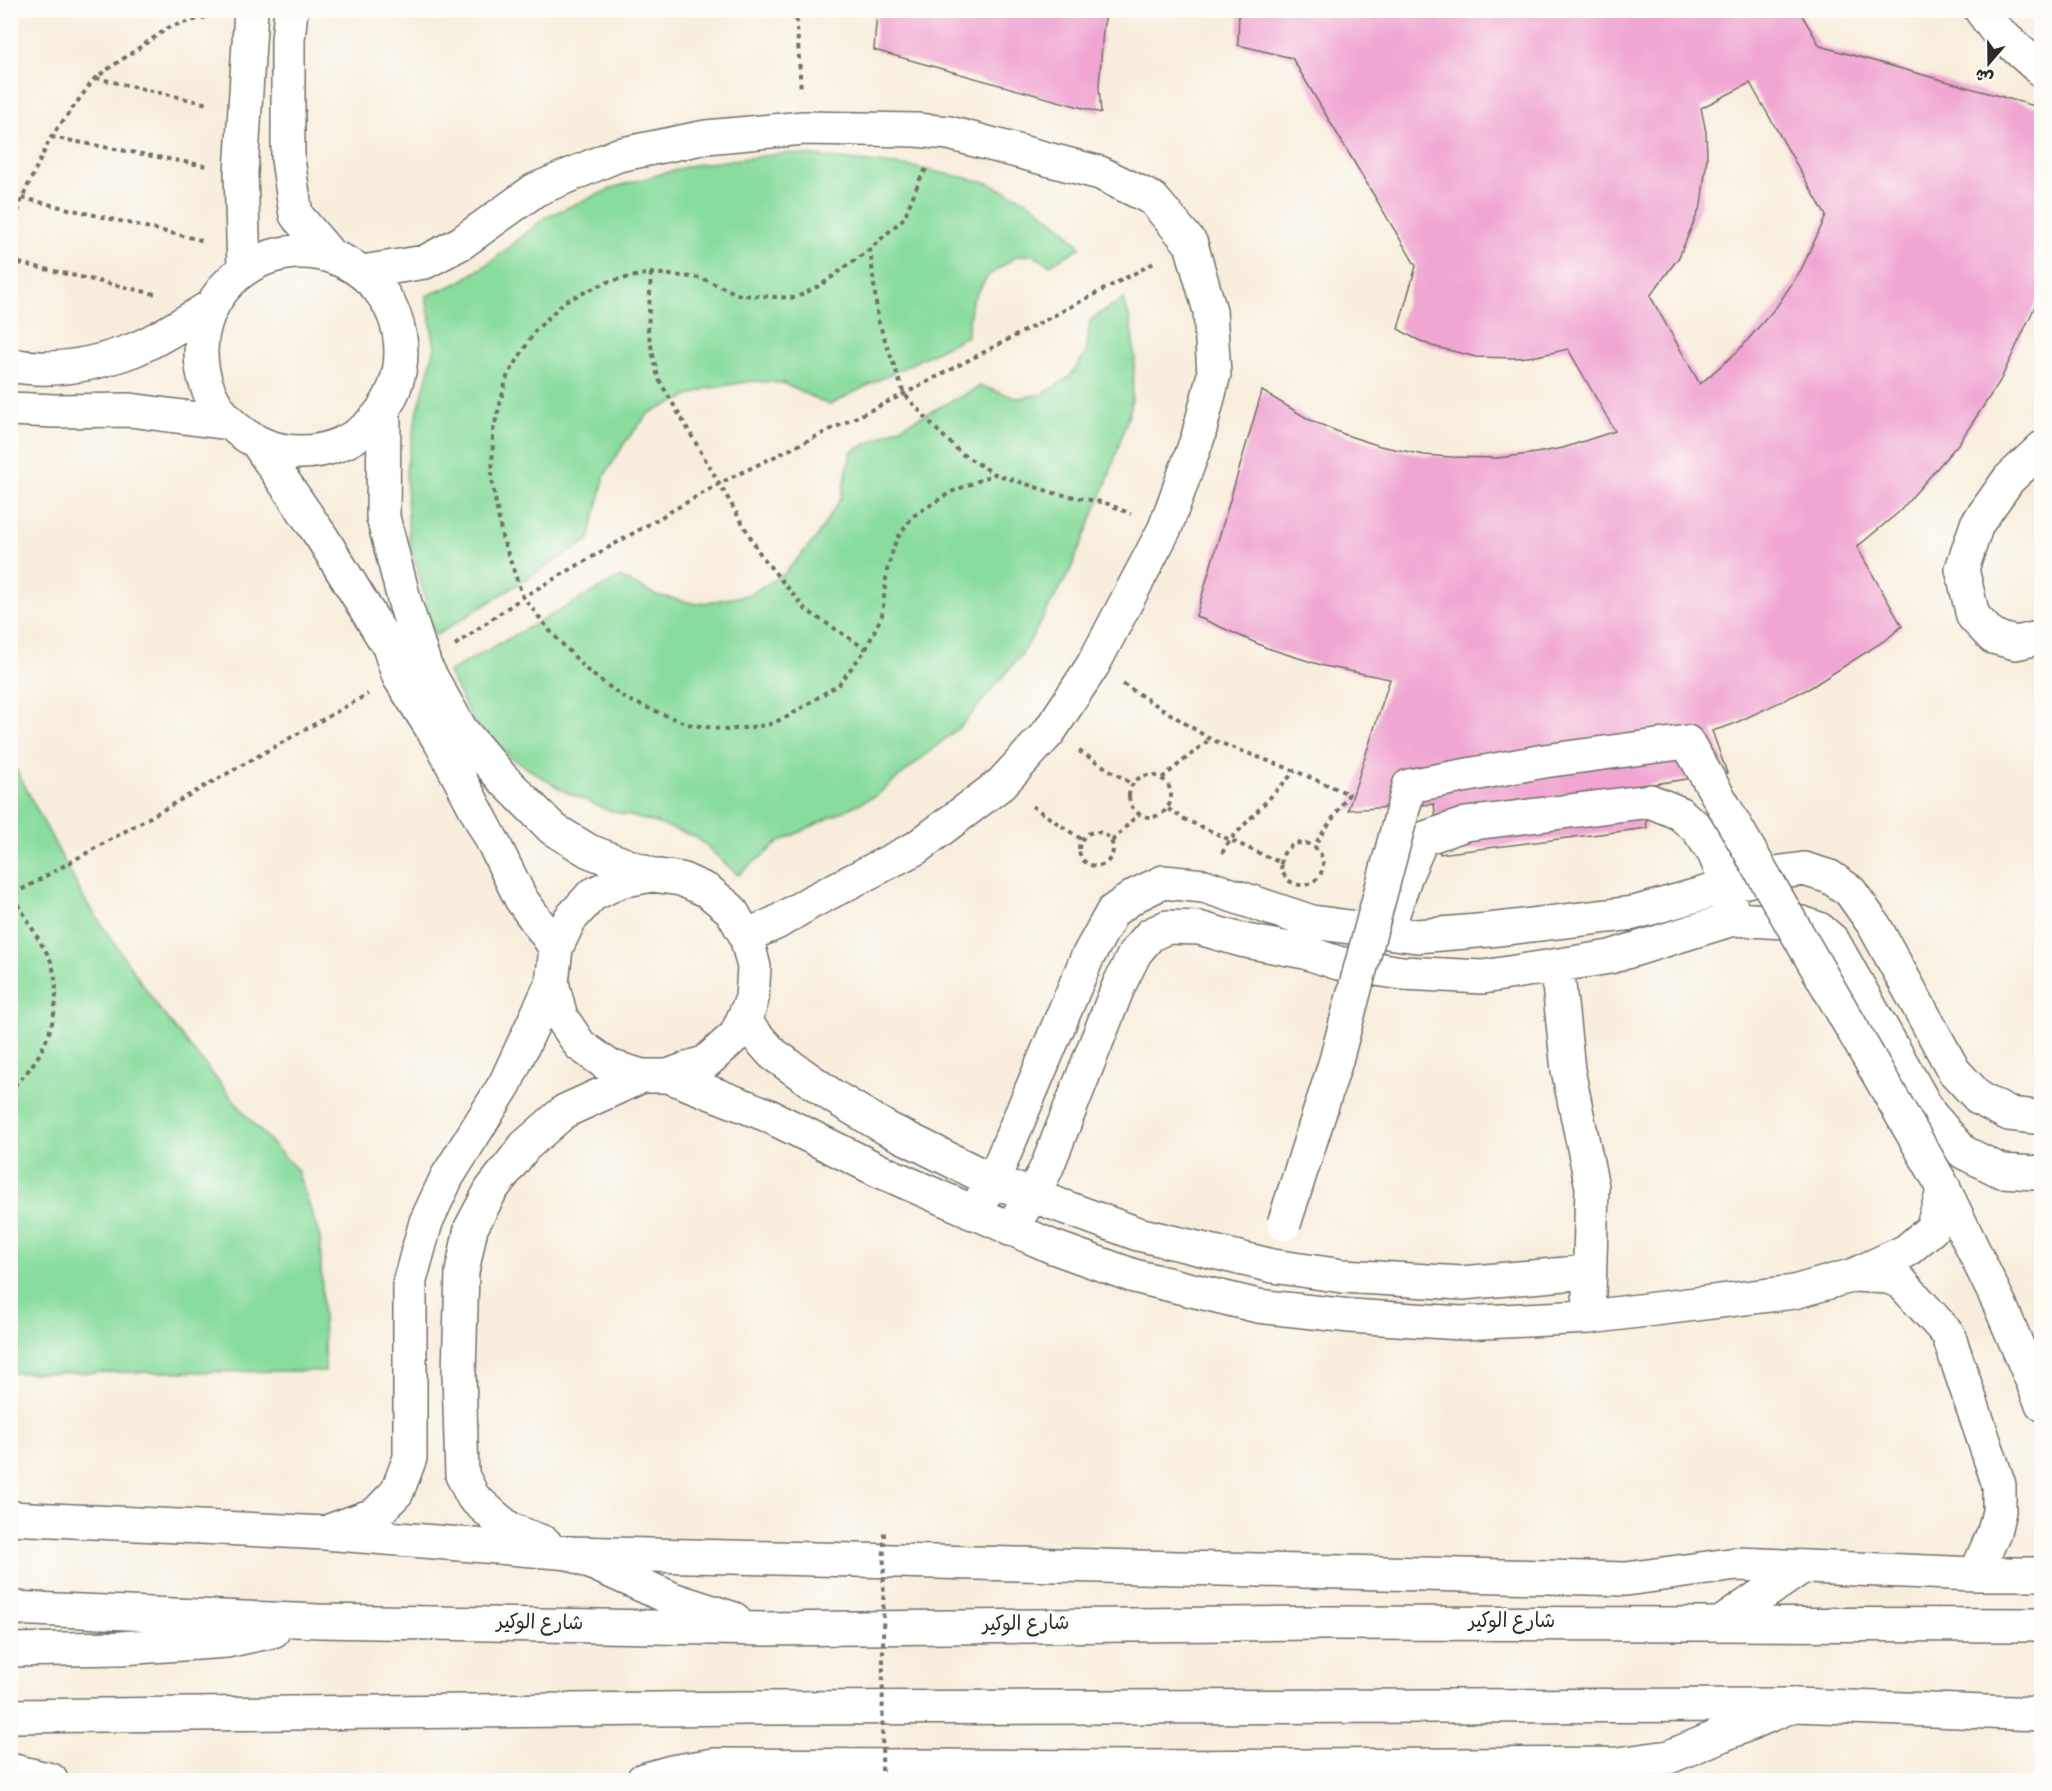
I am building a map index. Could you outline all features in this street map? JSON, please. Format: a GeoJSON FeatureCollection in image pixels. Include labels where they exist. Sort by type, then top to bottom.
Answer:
{"type":"FeatureCollection","features":[{"type":"Feature","properties":{"kind":"main road"},"geometry":{"type":"LineString","coordinates":[[291,10],[288,40],[288,159],[296,215],[331,256]]}},
{"type":"Feature","properties":{"kind":"main road"},"geometry":{"type":"LineString","coordinates":[[1981,10],[1994,28],[2042,71]]}},
{"type":"Feature","properties":{"kind":"main road"},"geometry":{"type":"LineString","coordinates":[[236,12],[244,112],[241,173],[243,259],[210,307],[201,337],[201,368],[211,397],[229,423],[256,441],[290,452],[326,450],[358,435],[384,410],[397,382],[402,352],[397,321],[383,294],[362,272],[331,256],[301,251],[243,259]]}},
{"type":"Feature","properties":{"kind":"main road"},"geometry":{"type":"LineString","coordinates":[[362,272],[425,262],[461,243],[535,190],[618,155],[706,136],[804,128],[916,130],[949,133],[1100,173],[1153,199],[1191,244],[1210,311],[1214,375],[1198,437],[1165,528],[1093,665],[1049,732],[1001,784],[916,848],[811,902],[776,923],[746,936]]}},
{"type":"Feature","properties":{"kind":"main road"},"geometry":{"type":"LineString","coordinates":[[10,365],[32,369],[80,366],[135,349],[210,307]]}},
{"type":"Feature","properties":{"kind":"main road"},"geometry":{"type":"LineString","coordinates":[[10,409],[130,410],[229,423]]}},
{"type":"Feature","properties":{"kind":"main road"},"geometry":{"type":"LineString","coordinates":[[384,410],[383,517],[405,603],[412,671]]}},
{"type":"Feature","properties":{"kind":"main road"},"geometry":{"type":"LineString","coordinates":[[256,441],[323,539],[389,647],[412,671],[451,737],[522,899],[556,948]]}},
{"type":"Feature","properties":{"kind":"main road"},"geometry":{"type":"LineString","coordinates":[[2042,448],[2009,479],[1977,524],[1962,569],[1973,616],[1993,637],[2016,643],[2042,637]]}},
{"type":"Feature","properties":{"kind":"main road"},"geometry":{"type":"LineString","coordinates":[[451,737],[502,778],[553,829],[589,851],[652,875],[681,879],[708,891],[731,910],[746,936],[754,967],[752,999],[744,1023],[773,1054],[834,1097],[886,1128],[993,1181],[1138,1234],[1273,1266],[1343,1276],[1462,1284],[1588,1272]]}},
{"type":"Feature","properties":{"kind":"main road"},"geometry":{"type":"LineString","coordinates":[[1258,1306],[1273,1266],[1284,1224],[1335,1064],[1409,786],[1544,760],[1687,742],[1943,1186],[2000,1305],[2042,1404]]}},
{"type":"Feature","properties":{"kind":"main road"},"geometry":{"type":"LineString","coordinates":[[1387,932],[1406,875],[1422,839],[1466,824],[1650,801],[1679,813],[1697,828],[1714,853],[1728,887],[1733,919]]}},
{"type":"Feature","properties":{"kind":"main road"},"geometry":{"type":"LineString","coordinates":[[973,1213],[993,1181],[1087,958],[1113,911],[1136,895],[1163,882],[1204,886],[1312,922],[1417,936],[1634,913],[1775,873],[1804,869],[1830,877],[1850,891],[1874,925],[1954,1071],[1980,1099],[2009,1114],[2036,1117],[2042,1115]]}},
{"type":"Feature","properties":{"kind":"main road"},"geometry":{"type":"LineString","coordinates":[[325,1533],[376,1514],[397,1492],[410,1458],[410,1280],[426,1222],[447,1177],[504,1084],[552,983],[556,948],[570,919],[592,896],[620,880],[652,875]]}},
{"type":"Feature","properties":{"kind":"main road"},"geometry":{"type":"LineString","coordinates":[[1010,1229],[1033,1196],[1047,1167],[1119,985],[1135,953],[1150,935],[1167,927],[1199,928],[1241,940],[1305,952],[1338,963],[1402,973],[1483,977],[1610,957],[1733,919],[1802,923],[1820,929],[1833,941],[1930,1114],[1963,1152],[2001,1171],[2036,1173],[2042,1171]]}},
{"type":"Feature","properties":{"kind":"main road"},"geometry":{"type":"LineString","coordinates":[[1557,966],[1568,1070],[1592,1187],[1588,1272],[1590,1317]]}},
{"type":"Feature","properties":{"kind":"main road"},"geometry":{"type":"LineString","coordinates":[[552,983],[561,1017],[580,1045],[609,1066],[655,1076],[767,1115],[878,1170],[973,1213],[1134,1276],[1258,1306],[1350,1316],[1461,1323],[1590,1317],[1794,1292],[1854,1275],[1906,1251],[1932,1229],[1943,1186]]}},
{"type":"Feature","properties":{"kind":"main road"},"geometry":{"type":"LineString","coordinates":[[752,999],[736,1035],[706,1062],[655,1076],[565,1111],[525,1146],[491,1190],[471,1228],[462,1272],[459,1373],[462,1475],[473,1497],[495,1517],[511,1530],[570,1553],[675,1600],[765,1629]]}},
{"type":"Feature","properties":{"kind":"main road"},"geometry":{"type":"LineString","coordinates":[[1854,1275],[1888,1277],[1900,1282],[1948,1334],[1999,1485],[1999,1511],[1994,1533],[1976,1574]]}},
{"type":"Feature","properties":{"kind":"main road"},"geometry":{"type":"LineString","coordinates":[[10,1518],[325,1533],[570,1553],[1626,1579],[1737,1564],[1976,1574],[2042,1574]]}},
{"type":"Feature","properties":{"kind":"main road"},"geometry":{"type":"LineString","coordinates":[[1720,1624],[1802,1567]]}},
{"type":"Feature","properties":{"kind":"main road","name":"شارع الوكير"},"geometry":{"type":"LineString","coordinates":[[10,1608],[319,1621],[765,1629],[1318,1623],[2042,1624]]}},
{"type":"Feature","properties":{"kind":"main road"},"geometry":{"type":"LineString","coordinates":[[10,1650],[121,1648],[227,1641],[319,1621]]}},
{"type":"Feature","properties":{"kind":"main road"},"geometry":{"type":"LineString","coordinates":[[643,1780],[671,1772],[714,1765],[1136,1774],[1617,1764],[1669,1757],[1794,1705]]}},
{"type":"Feature","properties":{"kind":"main road"},"geometry":{"type":"LineString","coordinates":[[10,1716],[759,1708],[1794,1705],[2042,1714]]}},
{"type":"Feature","properties":{"kind":"main road"},"geometry":{"type":"LineString","coordinates":[[10,1770],[51,1780]]}},
{"type":"Feature","properties":{"kind":"path"},"geometry":{"type":"LineString","coordinates":[[796,10],[804,128]]}},
{"type":"Feature","properties":{"kind":"path"},"geometry":{"type":"LineString","coordinates":[[10,238],[22,198],[51,137],[95,78],[171,26],[236,12]]}},
{"type":"Feature","properties":{"kind":"path"},"geometry":{"type":"LineString","coordinates":[[95,78],[244,112]]}},
{"type":"Feature","properties":{"kind":"path"},"geometry":{"type":"LineString","coordinates":[[949,133],[920,179],[904,218],[870,249],[821,285],[795,298],[740,295],[701,278],[651,273],[610,281],[566,301],[535,331],[507,377],[493,431],[492,481],[502,537],[523,597],[550,631],[588,671],[626,699],[687,724],[727,730],[768,725],[789,716],[839,684],[866,649],[882,615],[887,570],[896,540],[912,516],[951,492],[995,474]]}},
{"type":"Feature","properties":{"kind":"path"},"geometry":{"type":"LineString","coordinates":[[51,137],[241,173]]}},
{"type":"Feature","properties":{"kind":"path"},"geometry":{"type":"LineString","coordinates":[[22,198],[243,259]]}},
{"type":"Feature","properties":{"kind":"path"},"geometry":{"type":"LineString","coordinates":[[14,894],[412,671],[523,597],[720,483],[904,394],[1191,244]]}},
{"type":"Feature","properties":{"kind":"path"},"geometry":{"type":"LineString","coordinates":[[870,249],[878,320],[904,394],[962,454],[995,474],[1054,493],[1106,503],[1165,528]]}},
{"type":"Feature","properties":{"kind":"path"},"geometry":{"type":"LineString","coordinates":[[10,261],[210,307]]}},
{"type":"Feature","properties":{"kind":"path"},"geometry":{"type":"LineString","coordinates":[[651,273],[648,331],[658,378],[762,557],[806,610],[866,649]]}},
{"type":"Feature","properties":{"kind":"path"},"geometry":{"type":"LineString","coordinates":[[1093,665],[1210,739],[1295,771],[1349,795],[1314,846]]}},
{"type":"Feature","properties":{"kind":"path"},"geometry":{"type":"LineString","coordinates":[[1049,732],[1132,784]]}},
{"type":"Feature","properties":{"kind":"path"},"geometry":{"type":"LineString","coordinates":[[1162,778],[1210,739]]}},
{"type":"Feature","properties":{"kind":"path"},"geometry":{"type":"LineString","coordinates":[[1204,886],[1231,839],[1295,771]]}},
{"type":"Feature","properties":{"kind":"path"},"geometry":{"type":"LineString","coordinates":[[1152,774],[1162,778],[1170,787],[1172,798],[1168,809],[1159,816],[1149,818],[1138,814],[1131,806],[1128,795],[1132,784],[1140,777],[1152,774]]}},
{"type":"Feature","properties":{"kind":"path"},"geometry":{"type":"LineString","coordinates":[[1001,784],[1081,839]]}},
{"type":"Feature","properties":{"kind":"path"},"geometry":{"type":"LineString","coordinates":[[1168,809],[1184,819],[1281,863]]}},
{"type":"Feature","properties":{"kind":"path"},"geometry":{"type":"LineString","coordinates":[[1112,841],[1138,814]]}},
{"type":"Feature","properties":{"kind":"path"},"geometry":{"type":"LineString","coordinates":[[1097,831],[1106,834],[1112,841],[1114,850],[1111,859],[1103,865],[1095,866],[1086,863],[1080,857],[1078,848],[1081,839],[1088,833],[1097,831]]}},
{"type":"Feature","properties":{"kind":"path"},"geometry":{"type":"LineString","coordinates":[[1304,843],[1314,846],[1322,855],[1324,866],[1320,876],[1312,884],[1301,886],[1290,882],[1283,873],[1281,863],[1284,852],[1293,845],[1304,843]]}},
{"type":"Feature","properties":{"kind":"path"},"geometry":{"type":"LineString","coordinates":[[10,888],[52,964],[56,999],[51,1028],[37,1058],[23,1079],[10,1089]]}},
{"type":"Feature","properties":{"kind":"path"},"geometry":{"type":"LineString","coordinates":[[882,1780],[884,1530]]}},
{"type":"Feature","properties":{"kind":"green space"},"geometry":{"type":"Polygon","coordinates":[[[787,153],[913,167],[986,182],[1029,202],[1062,227],[1081,247],[1050,265],[1033,255],[1017,256],[988,276],[972,301],[967,336],[829,405],[783,383],[753,381],[705,389],[649,413],[626,441],[605,475],[589,540],[435,636],[409,539],[406,470],[417,414],[435,347],[426,296],[460,282],[492,261],[546,217],[615,187],[693,165],[787,153]]]}},
{"type":"Feature","properties":{"kind":"green space"},"geometry":{"type":"Polygon","coordinates":[[[1123,299],[1130,319],[1135,358],[1131,407],[1108,479],[1070,571],[1022,654],[962,725],[877,795],[781,841],[738,875],[696,837],[605,809],[562,790],[511,758],[473,721],[448,672],[620,577],[656,595],[697,604],[748,595],[784,574],[816,538],[841,498],[851,452],[981,386],[1017,398],[1043,394],[1070,376],[1086,353],[1090,320],[1123,299]]]}},
{"type":"Feature","properties":{"kind":"green space"},"geometry":{"type":"Polygon","coordinates":[[[10,758],[84,899],[160,1010],[251,1121],[297,1170],[320,1238],[325,1371],[11,1373],[10,758]]]}},
{"type":"Feature","properties":{"kind":"building"},"geometry":{"type":"Polygon","coordinates":[[[877,10],[1107,10],[1103,29],[1099,87],[1101,113],[874,50],[877,10]]]}},
{"type":"Feature","properties":{"kind":"building"},"geometry":{"type":"Polygon","coordinates":[[[1239,10],[1799,10],[1820,46],[2042,108],[2042,290],[2038,300],[2000,381],[1959,443],[1899,512],[1857,547],[1902,626],[1887,639],[1810,688],[1731,725],[1712,731],[1727,773],[1641,786],[1647,828],[1440,854],[1434,804],[1348,810],[1390,679],[1324,666],[1267,648],[1196,616],[1262,391],[1310,420],[1346,435],[1380,446],[1424,455],[1498,458],[1563,448],[1615,431],[1568,349],[1516,358],[1476,357],[1432,346],[1398,329],[1416,266],[1292,58],[1238,45],[1239,10]],[[1750,83],[1701,108],[1706,132],[1707,157],[1701,205],[1679,257],[1650,296],[1700,384],[1738,351],[1777,306],[1801,270],[1826,216],[1750,83]]]}}]}
